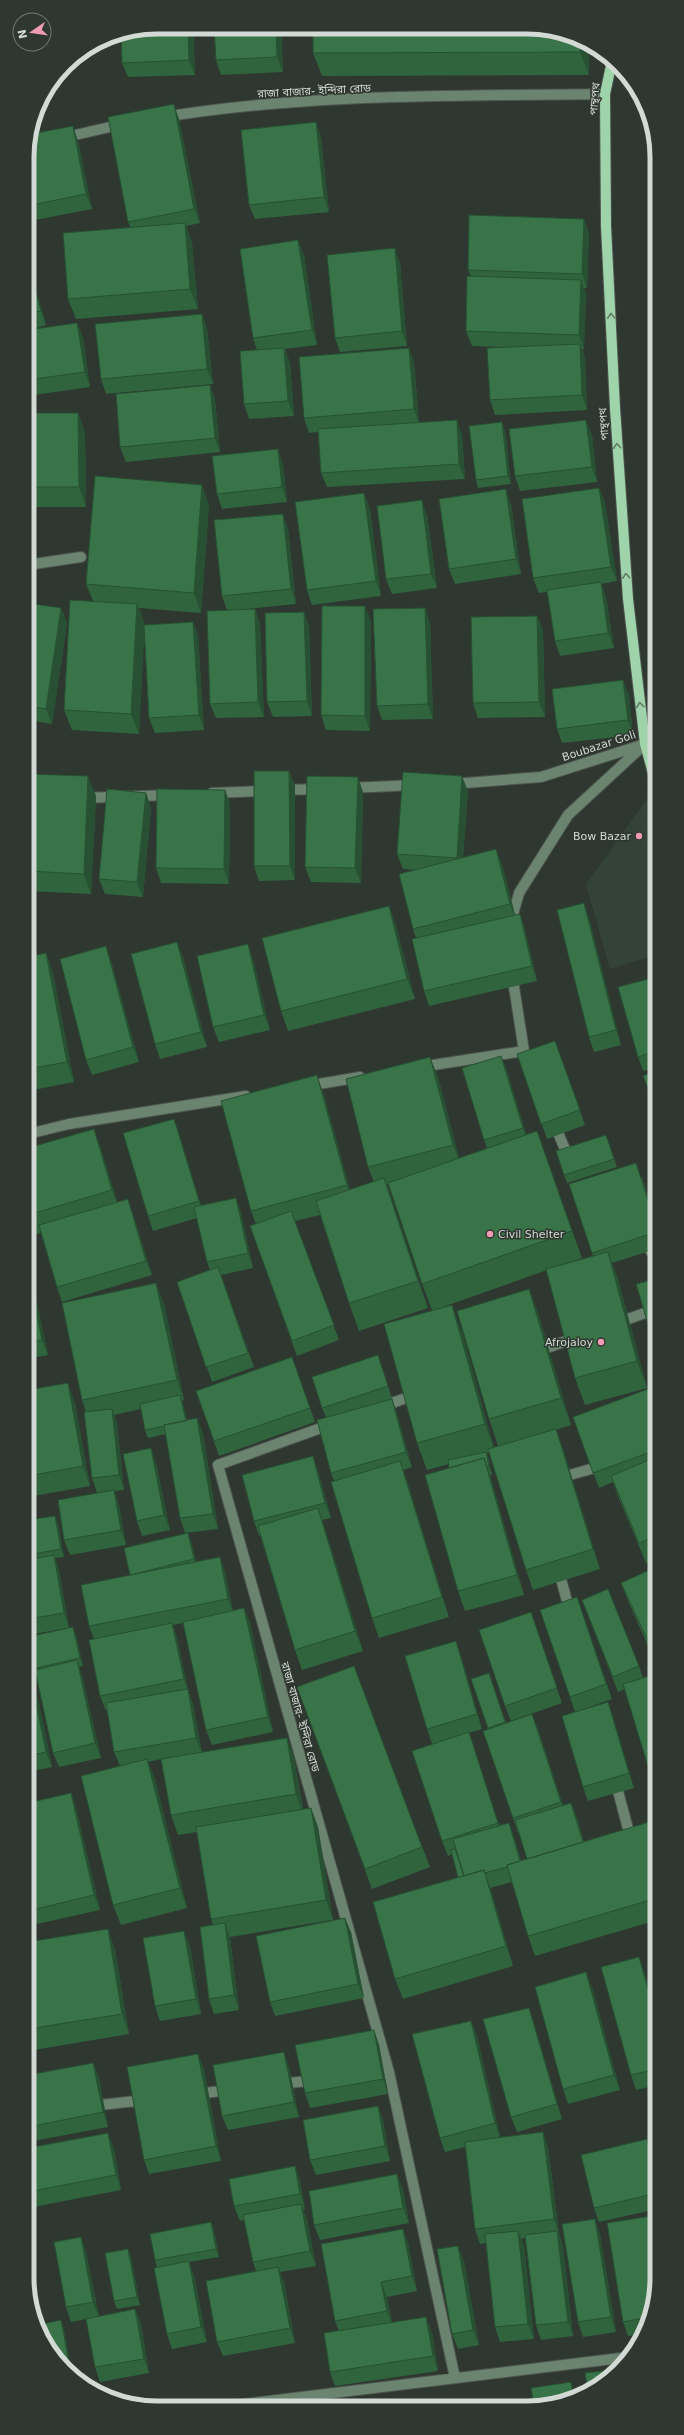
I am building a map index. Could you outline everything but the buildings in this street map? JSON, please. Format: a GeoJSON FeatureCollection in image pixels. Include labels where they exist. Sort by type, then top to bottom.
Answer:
{"type":"FeatureCollection","features":[{"type":"Feature","properties":{"kind":"main road","name":"পান্থপথ"},"geometry":{"type":"LineString","coordinates":[[611,68],[605,94],[606,226],[615,408],[628,600],[645,744],[650,762]]}},
{"type":"Feature","properties":{"kind":"street","name":"রাজা বাজার- ইন্দিরা রোড"},"geometry":{"type":"LineString","coordinates":[[154,119],[214,109],[321,102],[433,97],[605,94]]}},
{"type":"Feature","properties":{"kind":"street"},"geometry":{"type":"LineString","coordinates":[[50,142],[102,127],[132,122]]}},
{"type":"Feature","properties":{"kind":"street"},"geometry":{"type":"LineString","coordinates":[[34,564],[81,557]]}},
{"type":"Feature","properties":{"kind":"street","name":"Boubazar Goli"},"geometry":{"type":"LineString","coordinates":[[441,784],[541,777],[645,744]]}},
{"type":"Feature","properties":{"kind":"street","name":"Boubazar Goli"},"geometry":{"type":"LineString","coordinates":[[508,934],[519,893],[568,815],[645,744]]}},
{"type":"Feature","properties":{"kind":"street"},"geometry":{"type":"LineString","coordinates":[[201,794],[426,785]]}},
{"type":"Feature","properties":{"kind":"street"},"geometry":{"type":"LineString","coordinates":[[75,798],[177,794]]}},
{"type":"Feature","properties":{"kind":"street"},"geometry":{"type":"LineString","coordinates":[[510,964],[524,1050],[532,1072]]}},
{"type":"Feature","properties":{"kind":"street"},"geometry":{"type":"LineString","coordinates":[[407,1070],[524,1050]]}},
{"type":"Feature","properties":{"kind":"street"},"geometry":{"type":"LineString","coordinates":[[297,1087],[367,1076]]}},
{"type":"Feature","properties":{"kind":"street"},"geometry":{"type":"LineString","coordinates":[[34,1133],[69,1124],[257,1094]]}},
{"type":"Feature","properties":{"kind":"street"},"geometry":{"type":"LineString","coordinates":[[549,1113],[564,1147],[579,1164]]}},
{"type":"Feature","properties":{"kind":"street"},"geometry":{"type":"LineString","coordinates":[[637,1234],[650,1250]]}},
{"type":"Feature","properties":{"kind":"street"},"geometry":{"type":"LineString","coordinates":[[604,1328],[650,1311]]}},
{"type":"Feature","properties":{"kind":"street"},"geometry":{"type":"LineString","coordinates":[[523,1357],[590,1333]]}},
{"type":"Feature","properties":{"kind":"street"},"geometry":{"type":"LineString","coordinates":[[374,1410],[426,1391]]}},
{"type":"Feature","properties":{"kind":"street","name":"রাজা বাজার- ইন্দিরা রোড"},"geometry":{"type":"LineString","coordinates":[[344,1420],[218,1465],[390,2072]]}},
{"type":"Feature","properties":{"kind":"street"},"geometry":{"type":"LineString","coordinates":[[550,1481],[618,1461]]}},
{"type":"Feature","properties":{"kind":"street"},"geometry":{"type":"LineString","coordinates":[[554,1555],[573,1624]]}},
{"type":"Feature","properties":{"kind":"street"},"geometry":{"type":"LineString","coordinates":[[613,1771],[634,1848]]}},
{"type":"Feature","properties":{"kind":"street"},"geometry":{"type":"LineString","coordinates":[[646,1894],[650,1908]]}},
{"type":"Feature","properties":{"kind":"street"},"geometry":{"type":"LineString","coordinates":[[358,2075],[390,2072],[455,2378]]}},
{"type":"Feature","properties":{"kind":"street"},"geometry":{"type":"LineString","coordinates":[[272,2085],[327,2079]]}},
{"type":"Feature","properties":{"kind":"street"},"geometry":{"type":"LineString","coordinates":[[185,2095],[240,2089]]}},
{"type":"Feature","properties":{"kind":"street"},"geometry":{"type":"LineString","coordinates":[[83,2107],[154,2099]]}},
{"type":"Feature","properties":{"kind":"street"},"geometry":{"type":"LineString","coordinates":[[269,2401],[620,2358]]}},
{"type":"Feature","properties":{"kind":"shaded area","name":"Bow Bazar"},"geometry":{"type":"Polygon","coordinates":[[[650,795],[650,957],[610,969],[586,884],[650,795]]]}},
{"type":"Feature","properties":{"kind":"place","name":"Bow Bazar"},"geometry":{"type":"Point","coordinates":[639,836]}},
{"type":"Feature","properties":{"kind":"place","name":"Civil Shelter"},"geometry":{"type":"Point","coordinates":[490,1234]}},
{"type":"Feature","properties":{"kind":"place","name":"Afrojaloy"},"geometry":{"type":"Point","coordinates":[601,1342]}}]}
